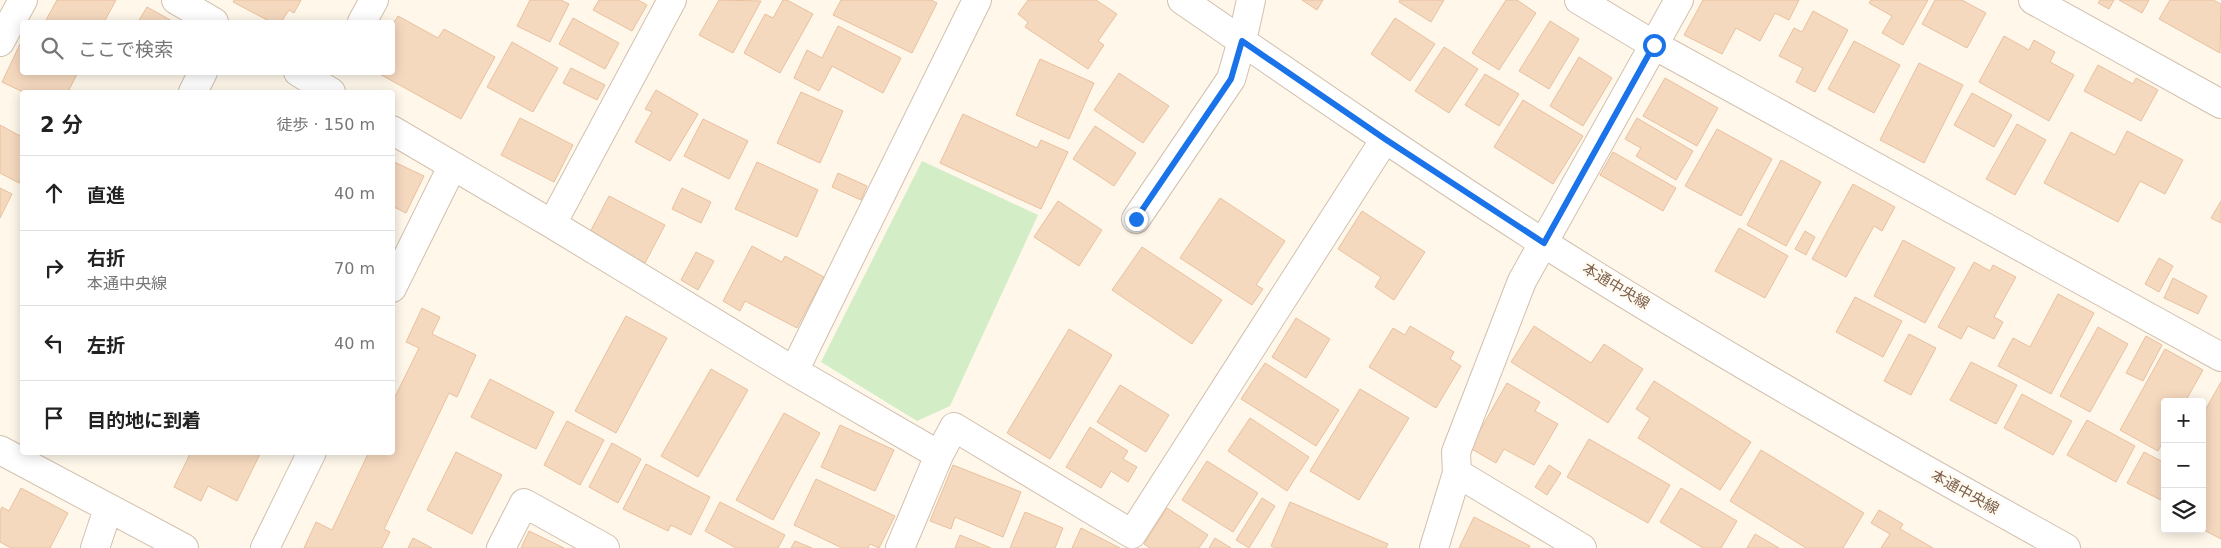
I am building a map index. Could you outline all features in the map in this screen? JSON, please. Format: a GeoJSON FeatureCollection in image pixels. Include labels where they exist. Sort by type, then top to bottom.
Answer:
{"type":"FeatureCollection","features":[{"type":"Feature","properties":{"kind":"street"},"geometry":{"type":"LineString","coordinates":[[0,42],[22,0]]}},
{"type":"Feature","properties":{"kind":"street"},"geometry":{"type":"LineString","coordinates":[[176,0],[211,20]]}},
{"type":"Feature","properties":{"kind":"street"},"geometry":{"type":"LineString","coordinates":[[363,20],[374,0]]}},
{"type":"Feature","properties":{"kind":"street"},"geometry":{"type":"LineString","coordinates":[[552,224],[672,0]]}},
{"type":"Feature","properties":{"kind":"street"},"geometry":{"type":"LineString","coordinates":[[794,371],[977,0]]}},
{"type":"Feature","properties":{"kind":"street","name":"本通中央線"},"geometry":{"type":"LineString","coordinates":[[1182,0],[1385,139],[1544,243],[1850,428],[2066,548]]}},
{"type":"Feature","properties":{"kind":"street"},"geometry":{"type":"LineString","coordinates":[[1136,219],[1231,79],[1251,0]]}},
{"type":"Feature","properties":{"kind":"street"},"geometry":{"type":"LineString","coordinates":[[1579,0],[1654,45],[2221,357]]}},
{"type":"Feature","properties":{"kind":"street"},"geometry":{"type":"LineString","coordinates":[[1434,548],[1457,473],[1456,452],[1522,282],[1679,0]]}},
{"type":"Feature","properties":{"kind":"street"},"geometry":{"type":"LineString","coordinates":[[2033,0],[2221,104]]}},
{"type":"Feature","properties":{"kind":"street"},"geometry":{"type":"LineString","coordinates":[[194,90],[202,75]]}},
{"type":"Feature","properties":{"kind":"street"},"geometry":{"type":"LineString","coordinates":[[306,75],[331,85]]}},
{"type":"Feature","properties":{"kind":"street"},"geometry":{"type":"LineString","coordinates":[[395,132],[552,224],[794,371],[939,455]]}},
{"type":"Feature","properties":{"kind":"street"},"geometry":{"type":"LineString","coordinates":[[900,548],[939,455],[954,427],[1132,534],[1385,139]]}},
{"type":"Feature","properties":{"kind":"street"},"geometry":{"type":"LineString","coordinates":[[395,282],[452,167]]}},
{"type":"Feature","properties":{"kind":"street"},"geometry":{"type":"LineString","coordinates":[[20,455],[108,509],[184,548]]}},
{"type":"Feature","properties":{"kind":"street"},"geometry":{"type":"LineString","coordinates":[[265,548],[311,455]]}},
{"type":"Feature","properties":{"kind":"street"},"geometry":{"type":"LineString","coordinates":[[1457,473],[1582,548]]}},
{"type":"Feature","properties":{"kind":"street"},"geometry":{"type":"LineString","coordinates":[[501,548],[524,503],[605,548]]}},
{"type":"Feature","properties":{"kind":"street"},"geometry":{"type":"LineString","coordinates":[[95,548],[108,509]]}},
{"type":"Feature","properties":{"kind":"green space"},"geometry":{"type":"Polygon","coordinates":[[[922,161],[1038,215],[950,406],[917,421],[821,362],[922,161]]]}},
{"type":"Feature","properties":{"kind":"building"},"geometry":{"type":"Polygon","coordinates":[[[57,0],[116,0],[105,20],[46,20],[57,0]]]}},
{"type":"Feature","properties":{"kind":"building"},"geometry":{"type":"Polygon","coordinates":[[[234,0],[301,0],[294,13],[289,10],[282,20],[267,20],[233,2],[234,0]]]}},
{"type":"Feature","properties":{"kind":"building"},"geometry":{"type":"Polygon","coordinates":[[[530,0],[561,0],[569,4],[550,42],[517,26],[530,0]]]}},
{"type":"Feature","properties":{"kind":"building"},"geometry":{"type":"Polygon","coordinates":[[[599,0],[638,0],[647,5],[632,31],[593,10],[599,0]]]}},
{"type":"Feature","properties":{"kind":"building"},"geometry":{"type":"Polygon","coordinates":[[[719,0],[761,1],[733,53],[699,35],[719,0]]]}},
{"type":"Feature","properties":{"kind":"building"},"geometry":{"type":"Polygon","coordinates":[[[783,0],[787,0],[813,14],[780,73],[744,53],[765,14],[773,18],[783,0]]]}},
{"type":"Feature","properties":{"kind":"building"},"geometry":{"type":"Polygon","coordinates":[[[841,0],[931,0],[937,3],[912,53],[833,15],[841,0]]]}},
{"type":"Feature","properties":{"kind":"building"},"geometry":{"type":"Polygon","coordinates":[[[1028,0],[1096,0],[1117,14],[1098,41],[1104,45],[1088,69],[1025,27],[1028,22],[1018,14],[1028,0]]]}},
{"type":"Feature","properties":{"kind":"building"},"geometry":{"type":"Polygon","coordinates":[[[1302,0],[1323,0],[1317,10],[1302,0]]]}},
{"type":"Feature","properties":{"kind":"building"},"geometry":{"type":"Polygon","coordinates":[[[1400,0],[1444,0],[1431,22],[1399,2],[1400,0]]]}},
{"type":"Feature","properties":{"kind":"building"},"geometry":{"type":"Polygon","coordinates":[[[1506,0],[1517,0],[1536,13],[1499,70],[1472,53],[1506,0]]]}},
{"type":"Feature","properties":{"kind":"building"},"geometry":{"type":"Polygon","coordinates":[[[1703,0],[1799,0],[1789,20],[1775,13],[1760,41],[1736,28],[1722,54],[1684,35],[1703,0]]]}},
{"type":"Feature","properties":{"kind":"building"},"geometry":{"type":"Polygon","coordinates":[[[1871,0],[1928,0],[1903,45],[1882,33],[1892,16],[1869,3],[1871,0]]]}},
{"type":"Feature","properties":{"kind":"building"},"geometry":{"type":"Polygon","coordinates":[[[1935,0],[1962,0],[1986,13],[1967,48],[1922,24],[1935,0]]]}},
{"type":"Feature","properties":{"kind":"building"},"geometry":{"type":"Polygon","coordinates":[[[2100,0],[2114,0],[2109,9],[2098,3],[2100,0]]]}},
{"type":"Feature","properties":{"kind":"building"},"geometry":{"type":"Polygon","coordinates":[[[2119,0],[2149,0],[2142,13],[2119,0]]]}},
{"type":"Feature","properties":{"kind":"building"},"geometry":{"type":"Polygon","coordinates":[[[2170,0],[2213,0],[2221,4],[2220,53],[2159,19],[2170,0]]]}},
{"type":"Feature","properties":{"kind":"building"},"geometry":{"type":"Polygon","coordinates":[[[147,7],[170,20],[139,20],[147,7]]]}},
{"type":"Feature","properties":{"kind":"building"},"geometry":{"type":"Polygon","coordinates":[[[1813,11],[1848,30],[1815,92],[1796,82],[1803,68],[1779,56],[1794,28],[1802,32],[1813,11]]]}},
{"type":"Feature","properties":{"kind":"building"},"geometry":{"type":"Polygon","coordinates":[[[398,16],[438,38],[444,29],[495,57],[461,119],[381,75],[395,75],[395,21],[398,16]]]}},
{"type":"Feature","properties":{"kind":"building"},"geometry":{"type":"Polygon","coordinates":[[[573,18],[619,43],[605,69],[559,44],[573,18]]]}},
{"type":"Feature","properties":{"kind":"building"},"geometry":{"type":"Polygon","coordinates":[[[1395,18],[1435,44],[1410,81],[1371,54],[1395,18]]]}},
{"type":"Feature","properties":{"kind":"building"},"geometry":{"type":"Polygon","coordinates":[[[1550,21],[1579,39],[1549,89],[1519,71],[1550,21]]]}},
{"type":"Feature","properties":{"kind":"building"},"geometry":{"type":"Polygon","coordinates":[[[838,26],[901,58],[883,93],[832,66],[819,91],[794,78],[807,50],[822,58],[838,26]]]}},
{"type":"Feature","properties":{"kind":"building"},"geometry":{"type":"Polygon","coordinates":[[[2004,36],[2029,50],[2034,40],[2055,52],[2050,62],[2074,75],[2049,121],[1979,82],[2004,36]]]}},
{"type":"Feature","properties":{"kind":"building"},"geometry":{"type":"Polygon","coordinates":[[[1854,41],[1900,65],[1874,113],[1828,89],[1854,41]]]}},
{"type":"Feature","properties":{"kind":"building"},"geometry":{"type":"Polygon","coordinates":[[[512,42],[558,68],[533,112],[487,87],[512,42]]]}},
{"type":"Feature","properties":{"kind":"building"},"geometry":{"type":"Polygon","coordinates":[[[20,44],[20,75],[76,75],[69,90],[20,91],[2,82],[20,44]]]}},
{"type":"Feature","properties":{"kind":"building"},"geometry":{"type":"Polygon","coordinates":[[[1444,47],[1478,69],[1449,113],[1415,91],[1444,47]]]}},
{"type":"Feature","properties":{"kind":"building"},"geometry":{"type":"Polygon","coordinates":[[[1579,57],[1612,78],[1583,126],[1550,106],[1579,57]]]}},
{"type":"Feature","properties":{"kind":"building"},"geometry":{"type":"Polygon","coordinates":[[[1040,59],[1094,83],[1069,139],[1016,115],[1040,59]]]}},
{"type":"Feature","properties":{"kind":"building"},"geometry":{"type":"Polygon","coordinates":[[[1919,63],[1963,85],[1924,163],[1880,140],[1919,63]]]}},
{"type":"Feature","properties":{"kind":"building"},"geometry":{"type":"Polygon","coordinates":[[[2098,65],[2133,84],[2136,78],[2158,90],[2141,121],[2084,91],[2098,65]]]}},
{"type":"Feature","properties":{"kind":"building"},"geometry":{"type":"Polygon","coordinates":[[[571,68],[605,85],[597,100],[563,83],[571,68]]]}},
{"type":"Feature","properties":{"kind":"building"},"geometry":{"type":"Polygon","coordinates":[[[1119,73],[1169,106],[1143,143],[1094,110],[1119,73]]]}},
{"type":"Feature","properties":{"kind":"building"},"geometry":{"type":"Polygon","coordinates":[[[1485,74],[1519,94],[1499,126],[1465,105],[1485,74]]]}},
{"type":"Feature","properties":{"kind":"building"},"geometry":{"type":"Polygon","coordinates":[[[1665,78],[1718,108],[1697,146],[1643,116],[1665,78]]]}},
{"type":"Feature","properties":{"kind":"building"},"geometry":{"type":"Polygon","coordinates":[[[656,90],[698,114],[670,161],[635,142],[652,112],[645,109],[656,90]]]}},
{"type":"Feature","properties":{"kind":"building"},"geometry":{"type":"Polygon","coordinates":[[[801,92],[843,111],[820,163],[777,143],[801,92]]]}},
{"type":"Feature","properties":{"kind":"building"},"geometry":{"type":"Polygon","coordinates":[[[1972,93],[2012,115],[1994,147],[1954,125],[1972,93]]]}},
{"type":"Feature","properties":{"kind":"building"},"geometry":{"type":"Polygon","coordinates":[[[1523,100],[1583,136],[1553,184],[1494,147],[1523,100]]]}},
{"type":"Feature","properties":{"kind":"building"},"geometry":{"type":"Polygon","coordinates":[[[963,114],[1037,148],[1041,140],[1068,152],[1041,209],[940,163],[963,114]]]}},
{"type":"Feature","properties":{"kind":"building"},"geometry":{"type":"Polygon","coordinates":[[[520,118],[573,145],[554,182],[501,155],[520,118]]]}},
{"type":"Feature","properties":{"kind":"building"},"geometry":{"type":"Polygon","coordinates":[[[1637,118],[1693,151],[1676,180],[1636,156],[1641,148],[1625,139],[1637,118]]]}},
{"type":"Feature","properties":{"kind":"building"},"geometry":{"type":"Polygon","coordinates":[[[703,119],[748,141],[729,179],[684,156],[703,119]]]}},
{"type":"Feature","properties":{"kind":"building"},"geometry":{"type":"Polygon","coordinates":[[[2017,124],[2046,140],[2015,195],[1986,179],[2017,124]]]}},
{"type":"Feature","properties":{"kind":"building"},"geometry":{"type":"Polygon","coordinates":[[[0,125],[20,136],[19,183],[0,173],[0,125]]]}},
{"type":"Feature","properties":{"kind":"building"},"geometry":{"type":"Polygon","coordinates":[[[1095,126],[1136,153],[1114,186],[1073,159],[1095,126]]]}},
{"type":"Feature","properties":{"kind":"building"},"geometry":{"type":"Polygon","coordinates":[[[1717,129],[1772,159],[1741,216],[1685,186],[1717,129]]]}},
{"type":"Feature","properties":{"kind":"building"},"geometry":{"type":"Polygon","coordinates":[[[2127,131],[2183,160],[2165,194],[2140,181],[2118,222],[2044,183],[2071,132],[2115,155],[2127,131]]]}},
{"type":"Feature","properties":{"kind":"building"},"geometry":{"type":"Polygon","coordinates":[[[1613,152],[1676,188],[1663,211],[1600,175],[1613,152]]]}},
{"type":"Feature","properties":{"kind":"building"},"geometry":{"type":"Polygon","coordinates":[[[1781,160],[1821,182],[1786,246],[1747,225],[1781,160]]]}},
{"type":"Feature","properties":{"kind":"building"},"geometry":{"type":"Polygon","coordinates":[[[395,162],[424,176],[406,213],[395,208],[395,162]]]}},
{"type":"Feature","properties":{"kind":"building"},"geometry":{"type":"Polygon","coordinates":[[[757,162],[818,190],[797,237],[735,209],[757,162]]]}},
{"type":"Feature","properties":{"kind":"building"},"geometry":{"type":"Polygon","coordinates":[[[838,173],[867,186],[861,200],[832,187],[838,173]]]}},
{"type":"Feature","properties":{"kind":"building"},"geometry":{"type":"Polygon","coordinates":[[[1853,184],[1895,207],[1882,231],[1874,226],[1846,277],[1812,259],[1853,184]]]}},
{"type":"Feature","properties":{"kind":"building"},"geometry":{"type":"Polygon","coordinates":[[[0,188],[12,194],[0,218],[0,188]]]}},
{"type":"Feature","properties":{"kind":"building"},"geometry":{"type":"Polygon","coordinates":[[[682,188],[711,202],[701,223],[672,209],[682,188]]]}},
{"type":"Feature","properties":{"kind":"building"},"geometry":{"type":"Polygon","coordinates":[[[609,196],[665,225],[645,263],[589,234],[609,196]]]}},
{"type":"Feature","properties":{"kind":"building"},"geometry":{"type":"Polygon","coordinates":[[[1220,198],[1285,241],[1256,285],[1263,289],[1252,305],[1180,258],[1220,198]]]}},
{"type":"Feature","properties":{"kind":"building"},"geometry":{"type":"Polygon","coordinates":[[[1058,201],[1102,230],[1079,266],[1034,237],[1058,201]]]}},
{"type":"Feature","properties":{"kind":"building"},"geometry":{"type":"Polygon","coordinates":[[[2221,201],[2221,223],[2211,218],[2221,201]]]}},
{"type":"Feature","properties":{"kind":"building"},"geometry":{"type":"Polygon","coordinates":[[[1362,211],[1425,252],[1394,300],[1375,287],[1381,277],[1338,249],[1362,211]]]}},
{"type":"Feature","properties":{"kind":"building"},"geometry":{"type":"Polygon","coordinates":[[[1739,228],[1788,256],[1765,298],[1715,271],[1739,228]]]}},
{"type":"Feature","properties":{"kind":"building"},"geometry":{"type":"Polygon","coordinates":[[[1805,231],[1815,237],[1806,255],[1795,249],[1805,231]]]}},
{"type":"Feature","properties":{"kind":"building"},"geometry":{"type":"Polygon","coordinates":[[[1903,240],[1955,268],[1925,323],[1874,296],[1903,240]]]}},
{"type":"Feature","properties":{"kind":"building"},"geometry":{"type":"Polygon","coordinates":[[[752,246],[782,262],[785,256],[824,277],[797,328],[745,301],[740,311],[723,301],[752,246]]]}},
{"type":"Feature","properties":{"kind":"building"},"geometry":{"type":"Polygon","coordinates":[[[1142,247],[1222,300],[1192,344],[1112,290],[1142,247]]]}},
{"type":"Feature","properties":{"kind":"building"},"geometry":{"type":"Polygon","coordinates":[[[696,252],[714,261],[698,290],[681,280],[696,252]]]}},
{"type":"Feature","properties":{"kind":"building"},"geometry":{"type":"Polygon","coordinates":[[[2159,258],[2173,266],[2159,292],[2145,284],[2159,258]]]}},
{"type":"Feature","properties":{"kind":"building"},"geometry":{"type":"Polygon","coordinates":[[[1974,262],[1990,271],[1993,265],[2016,277],[1994,317],[2003,322],[1994,339],[1968,326],[1961,339],[1938,327],[1974,262]]]}},
{"type":"Feature","properties":{"kind":"building"},"geometry":{"type":"Polygon","coordinates":[[[2173,278],[2207,296],[2198,314],[2164,298],[2173,278]]]}},
{"type":"Feature","properties":{"kind":"building"},"geometry":{"type":"Polygon","coordinates":[[[2058,294],[2094,313],[2051,394],[1998,366],[2013,338],[2030,347],[2058,294]]]}},
{"type":"Feature","properties":{"kind":"building"},"geometry":{"type":"Polygon","coordinates":[[[1855,297],[1902,321],[1883,357],[1836,332],[1855,297]]]}},
{"type":"Feature","properties":{"kind":"building"},"geometry":{"type":"Polygon","coordinates":[[[422,308],[440,317],[432,334],[476,355],[457,397],[449,393],[384,529],[390,532],[382,548],[304,548],[316,522],[332,530],[368,455],[395,455],[395,397],[419,348],[406,342],[422,308]]]}},
{"type":"Feature","properties":{"kind":"building"},"geometry":{"type":"Polygon","coordinates":[[[626,316],[667,338],[616,433],[575,411],[626,316]]]}},
{"type":"Feature","properties":{"kind":"building"},"geometry":{"type":"Polygon","coordinates":[[[1296,318],[1330,339],[1306,378],[1272,357],[1296,318]]]}},
{"type":"Feature","properties":{"kind":"building"},"geometry":{"type":"Polygon","coordinates":[[[1410,326],[1454,352],[1450,359],[1461,366],[1436,408],[1369,367],[1393,328],[1405,335],[1410,326]]]}},
{"type":"Feature","properties":{"kind":"building"},"geometry":{"type":"Polygon","coordinates":[[[1534,326],[1591,363],[1604,344],[1643,369],[1608,423],[1511,362],[1534,326]]]}},
{"type":"Feature","properties":{"kind":"building"},"geometry":{"type":"Polygon","coordinates":[[[2098,327],[2128,344],[2090,412],[2060,396],[2098,327]]]}},
{"type":"Feature","properties":{"kind":"building"},"geometry":{"type":"Polygon","coordinates":[[[1069,329],[1112,355],[1050,459],[1007,433],[1069,329]]]}},
{"type":"Feature","properties":{"kind":"building"},"geometry":{"type":"Polygon","coordinates":[[[1909,334],[1936,348],[1911,395],[1884,381],[1909,334]]]}},
{"type":"Feature","properties":{"kind":"building"},"geometry":{"type":"Polygon","coordinates":[[[2146,336],[2162,345],[2143,381],[2126,373],[2146,336]]]}},
{"type":"Feature","properties":{"kind":"building"},"geometry":{"type":"Polygon","coordinates":[[[2165,349],[2203,370],[2187,398],[2161,398],[2161,445],[2158,451],[2120,430],[2165,349]]]}},
{"type":"Feature","properties":{"kind":"building"},"geometry":{"type":"Polygon","coordinates":[[[1971,362],[2017,385],[1996,424],[1950,400],[1971,362]]]}},
{"type":"Feature","properties":{"kind":"building"},"geometry":{"type":"Polygon","coordinates":[[[1265,363],[1339,410],[1316,446],[1241,399],[1265,363]]]}},
{"type":"Feature","properties":{"kind":"building"},"geometry":{"type":"Polygon","coordinates":[[[711,369],[748,390],[698,477],[661,456],[711,369]]]}},
{"type":"Feature","properties":{"kind":"building"},"geometry":{"type":"Polygon","coordinates":[[[490,379],[554,412],[536,449],[471,417],[490,379]]]}},
{"type":"Feature","properties":{"kind":"building"},"geometry":{"type":"Polygon","coordinates":[[[1654,381],[1751,442],[1720,490],[1638,438],[1650,418],[1636,409],[1654,381]]]}},
{"type":"Feature","properties":{"kind":"building"},"geometry":{"type":"Polygon","coordinates":[[[2221,382],[2221,539],[2206,531],[2206,409],[2221,382]]]}},
{"type":"Feature","properties":{"kind":"building"},"geometry":{"type":"Polygon","coordinates":[[[1507,383],[1540,402],[1535,411],[1558,424],[1534,465],[1504,449],[1496,463],[1470,448],[1507,383]]]}},
{"type":"Feature","properties":{"kind":"building"},"geometry":{"type":"Polygon","coordinates":[[[1120,385],[1169,415],[1146,452],[1097,422],[1120,385]]]}},
{"type":"Feature","properties":{"kind":"building"},"geometry":{"type":"Polygon","coordinates":[[[1360,389],[1409,418],[1359,500],[1310,471],[1360,389]]]}},
{"type":"Feature","properties":{"kind":"building"},"geometry":{"type":"Polygon","coordinates":[[[2022,394],[2072,421],[2053,455],[2004,428],[2022,394]]]}},
{"type":"Feature","properties":{"kind":"building"},"geometry":{"type":"Polygon","coordinates":[[[784,413],[820,433],[773,520],[736,500],[784,413]]]}},
{"type":"Feature","properties":{"kind":"building"},"geometry":{"type":"Polygon","coordinates":[[[1250,418],[1309,457],[1287,491],[1228,451],[1250,418]]]}},
{"type":"Feature","properties":{"kind":"building"},"geometry":{"type":"Polygon","coordinates":[[[2087,420],[2135,446],[2116,482],[2067,455],[2087,420]]]}},
{"type":"Feature","properties":{"kind":"building"},"geometry":{"type":"Polygon","coordinates":[[[567,421],[604,440],[580,485],[544,465],[567,421]]]}},
{"type":"Feature","properties":{"kind":"building"},"geometry":{"type":"Polygon","coordinates":[[[840,425],[894,450],[875,491],[821,467],[840,425]]]}},
{"type":"Feature","properties":{"kind":"building"},"geometry":{"type":"Polygon","coordinates":[[[1090,427],[1128,451],[1123,459],[1137,467],[1128,482],[1111,471],[1101,488],[1066,467],[1090,427]]]}},
{"type":"Feature","properties":{"kind":"building"},"geometry":{"type":"Polygon","coordinates":[[[1589,439],[1670,485],[1648,523],[1567,477],[1589,439]]]}},
{"type":"Feature","properties":{"kind":"building"},"geometry":{"type":"Polygon","coordinates":[[[612,443],[641,459],[618,503],[589,487],[612,443]]]}},
{"type":"Feature","properties":{"kind":"building"},"geometry":{"type":"Polygon","coordinates":[[[1761,450],[1864,513],[1843,548],[1806,548],[1730,501],[1761,450]]]}},
{"type":"Feature","properties":{"kind":"building"},"geometry":{"type":"Polygon","coordinates":[[[456,452],[502,475],[472,534],[427,510],[456,452]]]}},
{"type":"Feature","properties":{"kind":"building"},"geometry":{"type":"Polygon","coordinates":[[[2144,452],[2161,461],[2161,500],[2127,483],[2144,452]]]}},
{"type":"Feature","properties":{"kind":"building"},"geometry":{"type":"Polygon","coordinates":[[[190,455],[260,455],[237,501],[208,486],[201,501],[174,487],[190,455]]]}},
{"type":"Feature","properties":{"kind":"building"},"geometry":{"type":"Polygon","coordinates":[[[1207,461],[1258,493],[1233,532],[1182,500],[1207,461]]]}},
{"type":"Feature","properties":{"kind":"building"},"geometry":{"type":"Polygon","coordinates":[[[646,464],[710,497],[691,535],[671,525],[668,531],[623,509],[646,464]]]}},
{"type":"Feature","properties":{"kind":"building"},"geometry":{"type":"Polygon","coordinates":[[[953,465],[1021,492],[1003,537],[955,517],[951,529],[930,521],[953,465]]]}},
{"type":"Feature","properties":{"kind":"building"},"geometry":{"type":"Polygon","coordinates":[[[1549,465],[1561,473],[1547,495],[1535,487],[1549,465]]]}},
{"type":"Feature","properties":{"kind":"building"},"geometry":{"type":"Polygon","coordinates":[[[816,479],[895,516],[879,548],[870,544],[868,548],[842,548],[794,525],[816,479]]]}},
{"type":"Feature","properties":{"kind":"building"},"geometry":{"type":"Polygon","coordinates":[[[21,488],[68,513],[50,548],[11,548],[0,542],[0,511],[2,507],[9,511],[21,488]]]}},
{"type":"Feature","properties":{"kind":"building"},"geometry":{"type":"Polygon","coordinates":[[[1681,488],[1737,521],[1721,548],[1703,548],[1660,522],[1681,488]]]}},
{"type":"Feature","properties":{"kind":"building"},"geometry":{"type":"Polygon","coordinates":[[[1262,498],[1275,506],[1249,548],[1236,540],[1262,498]]]}},
{"type":"Feature","properties":{"kind":"building"},"geometry":{"type":"Polygon","coordinates":[[[720,502],[785,535],[778,548],[736,548],[705,531],[720,502]]]}},
{"type":"Feature","properties":{"kind":"building"},"geometry":{"type":"Polygon","coordinates":[[[1290,502],[1388,544],[1386,548],[1275,548],[1271,546],[1290,502]]]}},
{"type":"Feature","properties":{"kind":"building"},"geometry":{"type":"Polygon","coordinates":[[[1167,508],[1208,535],[1199,548],[1150,548],[1144,544],[1167,508]]]}},
{"type":"Feature","properties":{"kind":"building"},"geometry":{"type":"Polygon","coordinates":[[[1879,510],[1903,524],[1900,529],[1933,548],[1881,548],[1890,534],[1871,523],[1879,510]]]}},
{"type":"Feature","properties":{"kind":"building"},"geometry":{"type":"Polygon","coordinates":[[[1025,512],[1063,528],[1055,548],[1010,548],[1025,512]]]}},
{"type":"Feature","properties":{"kind":"building"},"geometry":{"type":"Polygon","coordinates":[[[1474,517],[1530,546],[1529,548],[1459,548],[1474,517]]]}},
{"type":"Feature","properties":{"kind":"building"},"geometry":{"type":"Polygon","coordinates":[[[1081,528],[1120,548],[1072,548],[1081,528]]]}},
{"type":"Feature","properties":{"kind":"building"},"geometry":{"type":"Polygon","coordinates":[[[529,531],[564,548],[521,548],[529,531]]]}},
{"type":"Feature","properties":{"kind":"building"},"geometry":{"type":"Polygon","coordinates":[[[1755,534],[1779,548],[1747,548],[1755,534]]]}},
{"type":"Feature","properties":{"kind":"building"},"geometry":{"type":"Polygon","coordinates":[[[960,535],[991,548],[955,548],[960,535]]]}},
{"type":"Feature","properties":{"kind":"building"},"geometry":{"type":"Polygon","coordinates":[[[413,538],[432,548],[408,548],[413,538]]]}},
{"type":"Feature","properties":{"kind":"building"},"geometry":{"type":"Polygon","coordinates":[[[1215,538],[1231,548],[1209,548],[1215,538]]]}},
{"type":"Feature","properties":{"kind":"building"},"geometry":{"type":"Polygon","coordinates":[[[795,541],[812,548],[791,548],[795,541]]]}},
{"type":"Feature","properties":{"kind":"route"},"geometry":{"type":"LineString","coordinates":[[1136,219],[1231,79],[1242,41],[1385,139],[1544,243],[1654,45]]}}]}
